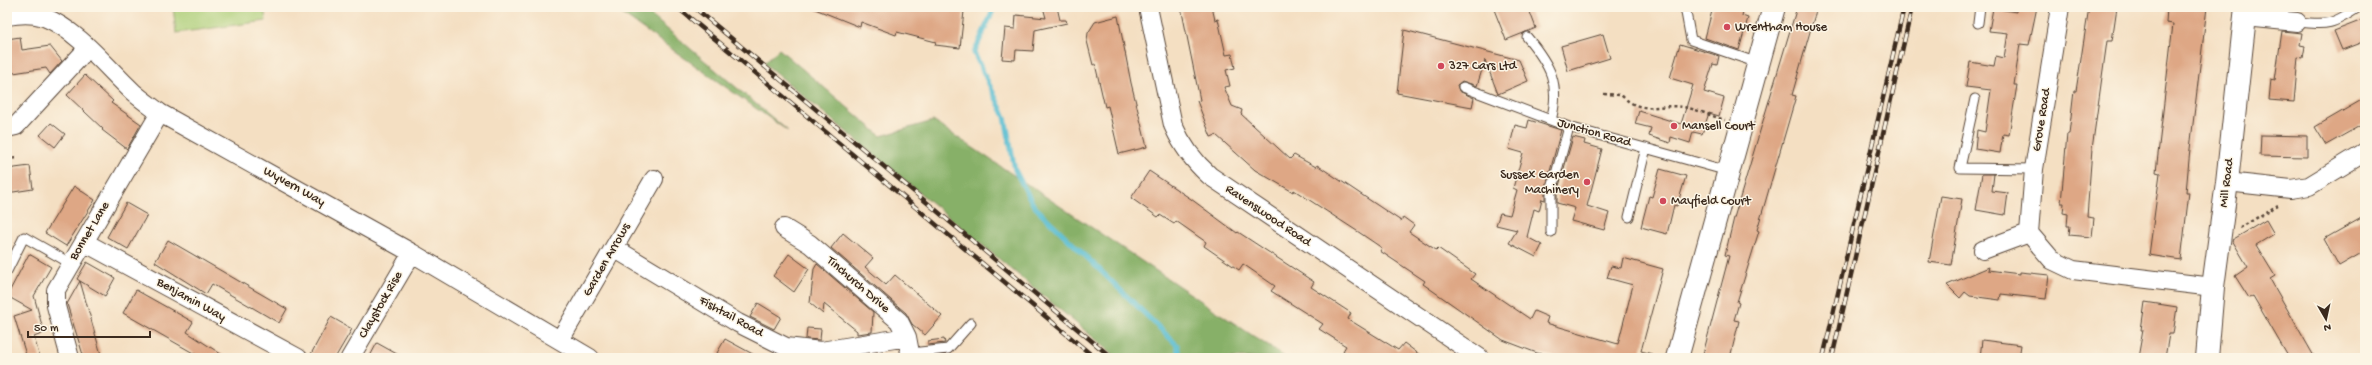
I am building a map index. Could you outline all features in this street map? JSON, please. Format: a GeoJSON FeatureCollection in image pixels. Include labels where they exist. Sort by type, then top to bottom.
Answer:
{"type":"FeatureCollection","features":[{"type":"Feature","properties":{"kind":"street","name":"Ravenswood Road"},"geometry":{"type":"LineString","coordinates":[[1148,7],[1173,125],[1180,141],[1192,160],[1216,181],[1480,358]]}},
{"type":"Feature","properties":{"kind":"street"},"geometry":{"type":"LineString","coordinates":[[1677,358],[1774,7]]}},
{"type":"Feature","properties":{"kind":"street","name":"Grove Road"},"geometry":{"type":"LineString","coordinates":[[2030,233],[2034,169],[2060,7]]}},
{"type":"Feature","properties":{"kind":"street"},"geometry":{"type":"LineString","coordinates":[[2245,12],[2297,22]]}},
{"type":"Feature","properties":{"kind":"street","name":"Mill Road"},"geometry":{"type":"LineString","coordinates":[[2208,358],[2213,287],[2227,182],[2245,12]]}},
{"type":"Feature","properties":{"kind":"street","name":"Wyvern Way"},"geometry":{"type":"LineString","coordinates":[[7,16],[23,14],[42,16],[59,24],[88,48],[134,93],[160,113],[412,253],[590,358]]}},
{"type":"Feature","properties":{"kind":"street"},"geometry":{"type":"LineString","coordinates":[[7,128],[16,126],[88,48]]}},
{"type":"Feature","properties":{"kind":"street","name":"Bonnet Lane"},"geometry":{"type":"LineString","coordinates":[[70,358],[56,306],[56,290],[70,263],[84,242],[160,113]]}},
{"type":"Feature","properties":{"kind":"street"},"geometry":{"type":"LineString","coordinates":[[2227,182],[2291,189],[2309,186],[2365,152]]}},
{"type":"Feature","properties":{"kind":"street","name":"Garden Arrows"},"geometry":{"type":"LineString","coordinates":[[560,340],[654,179]]}},
{"type":"Feature","properties":{"kind":"street","name":"Tinchurch Drive"},"geometry":{"type":"LineString","coordinates":[[784,228],[810,244],[899,320],[910,349]]}},
{"type":"Feature","properties":{"kind":"street"},"geometry":{"type":"LineString","coordinates":[[1983,250],[2030,233],[2052,260],[2073,270],[2213,287]]}},
{"type":"Feature","properties":{"kind":"street","name":"Benjamin Way"},"geometry":{"type":"LineString","coordinates":[[84,242],[298,358]]}},
{"type":"Feature","properties":{"kind":"street","name":"Fishtail Road"},"geometry":{"type":"LineString","coordinates":[[614,248],[738,323],[786,347],[821,351],[910,349]]}},
{"type":"Feature","properties":{"kind":"street","name":"Claystock Rise"},"geometry":{"type":"LineString","coordinates":[[350,358],[412,253]]}},
{"type":"Feature","properties":{"kind":"lane"},"geometry":{"type":"LineString","coordinates":[[1685,7],[1691,40],[1758,63]]}},
{"type":"Feature","properties":{"kind":"lane"},"geometry":{"type":"LineString","coordinates":[[1978,22],[1980,7]]}},
{"type":"Feature","properties":{"kind":"lane"},"geometry":{"type":"LineString","coordinates":[[2297,22],[2326,25],[2340,20],[2359,7]]}},
{"type":"Feature","properties":{"kind":"lane"},"geometry":{"type":"LineString","coordinates":[[1527,37],[1542,56],[1556,89],[1551,120]]}},
{"type":"Feature","properties":{"kind":"lane","name":"Junction Road"},"geometry":{"type":"LineString","coordinates":[[1463,87],[1569,127],[1728,171]]}},
{"type":"Feature","properties":{"kind":"lane"},"geometry":{"type":"LineString","coordinates":[[1976,99],[1960,168],[2034,169]]}},
{"type":"Feature","properties":{"kind":"lane"},"geometry":{"type":"LineString","coordinates":[[1551,232],[1551,192],[1569,127]]}},
{"type":"Feature","properties":{"kind":"lane"},"geometry":{"type":"LineString","coordinates":[[1629,217],[1646,148]]}},
{"type":"Feature","properties":{"kind":"lane"},"geometry":{"type":"LineString","coordinates":[[7,271],[24,237],[70,263]]}},
{"type":"Feature","properties":{"kind":"lane"},"geometry":{"type":"LineString","coordinates":[[910,349],[948,349],[972,323]]}},
{"type":"Feature","properties":{"kind":"path"},"geometry":{"type":"LineString","coordinates":[[1604,94],[1621,95],[1630,104],[1641,108],[1682,107],[1741,124]]}},
{"type":"Feature","properties":{"kind":"path"},"geometry":{"type":"LineString","coordinates":[[7,160],[17,158]]}},
{"type":"Feature","properties":{"kind":"path"},"geometry":{"type":"LineString","coordinates":[[2219,241],[2284,202]]}},
{"type":"Feature","properties":{"kind":"green space"},"geometry":{"type":"Polygon","coordinates":[[[173,7],[264,7],[266,21],[176,33],[173,7]]]}},
{"type":"Feature","properties":{"kind":"green space"},"geometry":{"type":"Polygon","coordinates":[[[612,7],[641,7],[788,131],[612,7]]]}},
{"type":"Feature","properties":{"kind":"green space"},"geometry":{"type":"Polygon","coordinates":[[[779,49],[881,136],[933,121],[1286,358],[1118,358],[764,63],[779,49]]]}},
{"type":"Feature","properties":{"kind":"building"},"geometry":{"type":"Polygon","coordinates":[[[810,7],[951,7],[951,10],[964,11],[960,48],[935,45],[936,42],[897,32],[896,35],[861,22],[860,27],[810,7]]]}},
{"type":"Feature","properties":{"kind":"building"},"geometry":{"type":"Polygon","coordinates":[[[1043,7],[1057,7],[1060,20],[1066,20],[1067,23],[1035,30],[1033,51],[1016,50],[1015,60],[1002,59],[1005,28],[1015,29],[1016,15],[1046,18],[1043,7]]]}},
{"type":"Feature","properties":{"kind":"building"},"geometry":{"type":"Polygon","coordinates":[[[1181,7],[1212,7],[1215,20],[1218,19],[1226,55],[1232,54],[1235,68],[1226,70],[1230,86],[1224,87],[1232,106],[1242,110],[1241,114],[1290,159],[1294,155],[1316,167],[1317,165],[1401,221],[1403,217],[1414,225],[1409,232],[1436,250],[1438,248],[1475,274],[1471,279],[1530,319],[1534,311],[1548,317],[1546,323],[1618,344],[1633,285],[1607,278],[1611,266],[1621,268],[1623,258],[1663,269],[1641,351],[1652,354],[1652,358],[1562,358],[1537,353],[1503,340],[1423,284],[1425,281],[1380,251],[1382,248],[1294,190],[1293,192],[1255,170],[1216,135],[1211,137],[1197,101],[1200,100],[1181,7]]]}},
{"type":"Feature","properties":{"kind":"building"},"geometry":{"type":"Polygon","coordinates":[[[1493,7],[1528,7],[1536,28],[1506,40],[1493,7]]]}},
{"type":"Feature","properties":{"kind":"building","name":"Wrentham House"},"geometry":{"type":"Polygon","coordinates":[[[1713,7],[1744,7],[1742,16],[1748,18],[1739,50],[1705,38],[1713,7]]]}},
{"type":"Feature","properties":{"kind":"building"},"geometry":{"type":"Polygon","coordinates":[[[1797,7],[1817,7],[1792,95],[1796,96],[1757,230],[1759,231],[1737,302],[1739,303],[1734,320],[1739,321],[1730,358],[1702,358],[1729,256],[1725,255],[1734,218],[1797,7]]]}},
{"type":"Feature","properties":{"kind":"building"},"geometry":{"type":"Polygon","coordinates":[[[2016,7],[2037,7],[2029,45],[2020,44],[2014,85],[2017,85],[2009,135],[2003,134],[2000,153],[1975,149],[1977,130],[1985,132],[1991,90],[1966,87],[1970,62],[1994,66],[1996,56],[2004,58],[2008,33],[1989,31],[1993,8],[2016,12],[2016,7]]]}},
{"type":"Feature","properties":{"kind":"building"},"geometry":{"type":"Polygon","coordinates":[[[2089,7],[2117,7],[2112,41],[2107,41],[2092,149],[2087,217],[2094,218],[2092,237],[2069,235],[2070,226],[2067,226],[2068,214],[2063,213],[2064,203],[2061,203],[2067,134],[2069,134],[2074,91],[2076,91],[2089,7]]]}},
{"type":"Feature","properties":{"kind":"building"},"geometry":{"type":"Polygon","coordinates":[[[2167,7],[2207,7],[2190,149],[2186,192],[2189,192],[2181,260],[2149,255],[2160,173],[2156,172],[2173,24],[2166,23],[2167,7]]]}},
{"type":"Feature","properties":{"kind":"building"},"geometry":{"type":"Polygon","coordinates":[[[1118,16],[1131,83],[1147,147],[1119,154],[1108,106],[1105,107],[1095,64],[1093,65],[1087,41],[1088,33],[1095,22],[1118,16]]]}},
{"type":"Feature","properties":{"kind":"building"},"geometry":{"type":"Polygon","coordinates":[[[2365,19],[2365,41],[2342,50],[2334,31],[2365,19]]]}},
{"type":"Feature","properties":{"kind":"building","name":"327 Cars Ltd"},"geometry":{"type":"Polygon","coordinates":[[[1404,30],[1519,60],[1528,81],[1498,94],[1485,60],[1477,86],[1462,81],[1457,85],[1459,91],[1474,98],[1472,107],[1397,93],[1404,30]]]}},
{"type":"Feature","properties":{"kind":"building"},"geometry":{"type":"Polygon","coordinates":[[[2282,31],[2302,33],[2300,45],[2305,46],[2303,58],[2298,57],[2294,102],[2269,100],[2271,79],[2275,80],[2282,31]]]}},
{"type":"Feature","properties":{"kind":"building"},"geometry":{"type":"Polygon","coordinates":[[[1603,34],[1610,58],[1568,71],[1561,46],[1603,34]]]}},
{"type":"Feature","properties":{"kind":"building"},"geometry":{"type":"Polygon","coordinates":[[[20,37],[22,50],[50,46],[62,61],[50,74],[46,68],[7,74],[7,39],[20,37]]]}},
{"type":"Feature","properties":{"kind":"building"},"geometry":{"type":"Polygon","coordinates":[[[1680,44],[1719,56],[1717,65],[1713,64],[1704,92],[1724,98],[1719,116],[1709,113],[1702,134],[1693,132],[1690,143],[1671,137],[1670,143],[1649,136],[1651,128],[1635,124],[1639,111],[1681,124],[1693,85],[1670,78],[1680,44]]]}},
{"type":"Feature","properties":{"kind":"building"},"geometry":{"type":"Polygon","coordinates":[[[85,75],[113,101],[111,103],[141,124],[127,149],[102,130],[103,129],[67,95],[85,75]]]}},
{"type":"Feature","properties":{"kind":"building"},"geometry":{"type":"Polygon","coordinates":[[[2365,98],[2365,123],[2326,145],[2315,127],[2365,98]]]}},
{"type":"Feature","properties":{"kind":"building"},"geometry":{"type":"Polygon","coordinates":[[[1529,120],[1561,130],[1545,190],[1545,200],[1542,199],[1539,211],[1534,209],[1527,237],[1542,245],[1536,257],[1509,243],[1517,230],[1496,225],[1500,213],[1510,215],[1517,190],[1513,188],[1523,153],[1509,149],[1515,125],[1527,128],[1529,120]]]}},
{"type":"Feature","properties":{"kind":"building"},"geometry":{"type":"Polygon","coordinates":[[[51,123],[65,134],[55,147],[40,135],[51,123]]]}},
{"type":"Feature","properties":{"kind":"building"},"geometry":{"type":"Polygon","coordinates":[[[2261,135],[2307,136],[2307,157],[2260,156],[2261,135]]]}},
{"type":"Feature","properties":{"kind":"building"},"geometry":{"type":"Polygon","coordinates":[[[1573,137],[1585,140],[1584,144],[1602,149],[1587,206],[1609,213],[1604,230],[1571,221],[1575,208],[1557,203],[1557,193],[1573,137]]]}},
{"type":"Feature","properties":{"kind":"building"},"geometry":{"type":"Polygon","coordinates":[[[30,166],[33,189],[7,193],[7,169],[30,166]]]}},
{"type":"Feature","properties":{"kind":"building","name":"Mayfield Court"},"geometry":{"type":"Polygon","coordinates":[[[1660,169],[1686,176],[1677,206],[1674,205],[1667,234],[1641,227],[1649,196],[1652,197],[1660,169]]]}},
{"type":"Feature","properties":{"kind":"building"},"geometry":{"type":"Polygon","coordinates":[[[1149,171],[1191,199],[1237,233],[1238,232],[1314,282],[1311,287],[1351,313],[1348,319],[1398,350],[1404,343],[1424,358],[1355,358],[1343,351],[1346,346],[1319,329],[1323,324],[1271,291],[1275,286],[1243,264],[1239,270],[1204,246],[1206,242],[1176,221],[1174,224],[1160,215],[1158,217],[1131,198],[1149,171]]]}},
{"type":"Feature","properties":{"kind":"building"},"geometry":{"type":"Polygon","coordinates":[[[1982,174],[1994,174],[1992,191],[2008,193],[2005,215],[1976,210],[1982,174]]]}},
{"type":"Feature","properties":{"kind":"building"},"geometry":{"type":"Polygon","coordinates":[[[74,186],[95,200],[66,246],[45,233],[74,186]]]}},
{"type":"Feature","properties":{"kind":"building"},"geometry":{"type":"Polygon","coordinates":[[[1941,196],[1962,199],[1951,265],[1929,262],[1941,196]]]}},
{"type":"Feature","properties":{"kind":"building"},"geometry":{"type":"Polygon","coordinates":[[[126,203],[147,215],[128,249],[107,237],[126,203]]]}},
{"type":"Feature","properties":{"kind":"building"},"geometry":{"type":"Polygon","coordinates":[[[2365,216],[2365,251],[2339,266],[2324,239],[2365,216]]]}},
{"type":"Feature","properties":{"kind":"building"},"geometry":{"type":"Polygon","coordinates":[[[2266,220],[2274,234],[2256,245],[2275,276],[2270,279],[2315,358],[2289,358],[2253,296],[2249,298],[2235,276],[2248,267],[2232,240],[2266,220]]]}},
{"type":"Feature","properties":{"kind":"building"},"geometry":{"type":"Polygon","coordinates":[[[843,233],[873,258],[865,267],[886,285],[895,275],[942,316],[925,335],[912,324],[906,313],[831,248],[843,233]]]}},
{"type":"Feature","properties":{"kind":"building"},"geometry":{"type":"Polygon","coordinates":[[[168,240],[287,309],[279,323],[212,284],[206,294],[155,262],[168,240]]]}},
{"type":"Feature","properties":{"kind":"building"},"geometry":{"type":"Polygon","coordinates":[[[29,254],[51,267],[34,296],[44,333],[34,337],[40,358],[27,358],[14,316],[32,310],[7,296],[29,254]]]}},
{"type":"Feature","properties":{"kind":"building"},"geometry":{"type":"Polygon","coordinates":[[[789,254],[809,269],[794,292],[773,276],[789,254]]]}},
{"type":"Feature","properties":{"kind":"building"},"geometry":{"type":"Polygon","coordinates":[[[87,262],[115,278],[105,296],[77,279],[87,262]]]}},
{"type":"Feature","properties":{"kind":"building"},"geometry":{"type":"Polygon","coordinates":[[[817,264],[873,312],[872,332],[857,334],[857,331],[824,304],[823,314],[810,303],[814,269],[817,264]]]}},
{"type":"Feature","properties":{"kind":"building"},"geometry":{"type":"Polygon","coordinates":[[[1989,267],[1988,270],[2020,274],[2020,272],[2049,275],[2046,299],[2001,294],[2000,300],[1970,296],[1965,292],[1960,298],[1947,285],[1989,267]]]}},
{"type":"Feature","properties":{"kind":"building"},"geometry":{"type":"Polygon","coordinates":[[[80,281],[102,358],[84,358],[67,304],[80,281]]]}},
{"type":"Feature","properties":{"kind":"building"},"geometry":{"type":"Polygon","coordinates":[[[136,290],[193,322],[187,332],[227,358],[202,358],[123,313],[136,290]]]}},
{"type":"Feature","properties":{"kind":"building"},"geometry":{"type":"Polygon","coordinates":[[[2145,302],[2177,307],[2173,334],[2169,334],[2165,358],[2138,358],[2143,330],[2141,330],[2145,302]]]}},
{"type":"Feature","properties":{"kind":"building"},"geometry":{"type":"Polygon","coordinates":[[[758,303],[781,317],[774,329],[750,317],[758,303]]]}},
{"type":"Feature","properties":{"kind":"building"},"geometry":{"type":"Polygon","coordinates":[[[331,317],[352,329],[335,358],[318,358],[311,354],[331,317]]]}},
{"type":"Feature","properties":{"kind":"building"},"geometry":{"type":"Polygon","coordinates":[[[807,328],[821,329],[820,340],[806,339],[807,328]]]}},
{"type":"Feature","properties":{"kind":"building"},"geometry":{"type":"Polygon","coordinates":[[[725,339],[760,358],[725,358],[717,353],[725,339]]]}},
{"type":"Feature","properties":{"kind":"building"},"geometry":{"type":"Polygon","coordinates":[[[944,339],[945,343],[928,345],[928,341],[944,339]]]}},
{"type":"Feature","properties":{"kind":"building"},"geometry":{"type":"Polygon","coordinates":[[[1982,340],[2021,345],[2019,358],[1980,358],[1982,340]]]}},
{"type":"Feature","properties":{"kind":"building"},"geometry":{"type":"Polygon","coordinates":[[[377,343],[404,358],[369,358],[377,343]]]}},
{"type":"Feature","properties":{"kind":"building"},"geometry":{"type":"Polygon","coordinates":[[[946,355],[947,358],[930,358],[930,357],[946,355]]]}},
{"type":"Feature","properties":{"kind":"waterway"},"geometry":{"type":"LineString","coordinates":[[993,7],[992,13],[974,53],[1005,117],[1015,170],[1034,206],[1177,345],[1180,358]]}},
{"type":"Feature","properties":{"kind":"railway"},"geometry":{"type":"LineString","coordinates":[[677,7],[1095,358]]}},
{"type":"Feature","properties":{"kind":"railway"},"geometry":{"type":"LineString","coordinates":[[694,7],[1112,358]]}},
{"type":"Feature","properties":{"kind":"railway"},"geometry":{"type":"LineString","coordinates":[[1823,358],[1904,7]]}},
{"type":"Feature","properties":{"kind":"railway"},"geometry":{"type":"LineString","coordinates":[[1832,358],[1912,7]]}},
{"type":"Feature","properties":{"kind":"place","name":"Wrentham House"},"geometry":{"type":"Point","coordinates":[1727,27]}},
{"type":"Feature","properties":{"kind":"place","name":"327 Cars Ltd"},"geometry":{"type":"Point","coordinates":[1441,66]}},
{"type":"Feature","properties":{"kind":"place","name":"Mansell Court"},"geometry":{"type":"Point","coordinates":[1674,126]}},
{"type":"Feature","properties":{"kind":"place","name":"Sussex Garden Machinery"},"geometry":{"type":"Point","coordinates":[1587,182]}},
{"type":"Feature","properties":{"kind":"place","name":"Mayfield Court"},"geometry":{"type":"Point","coordinates":[1663,201]}}]}
